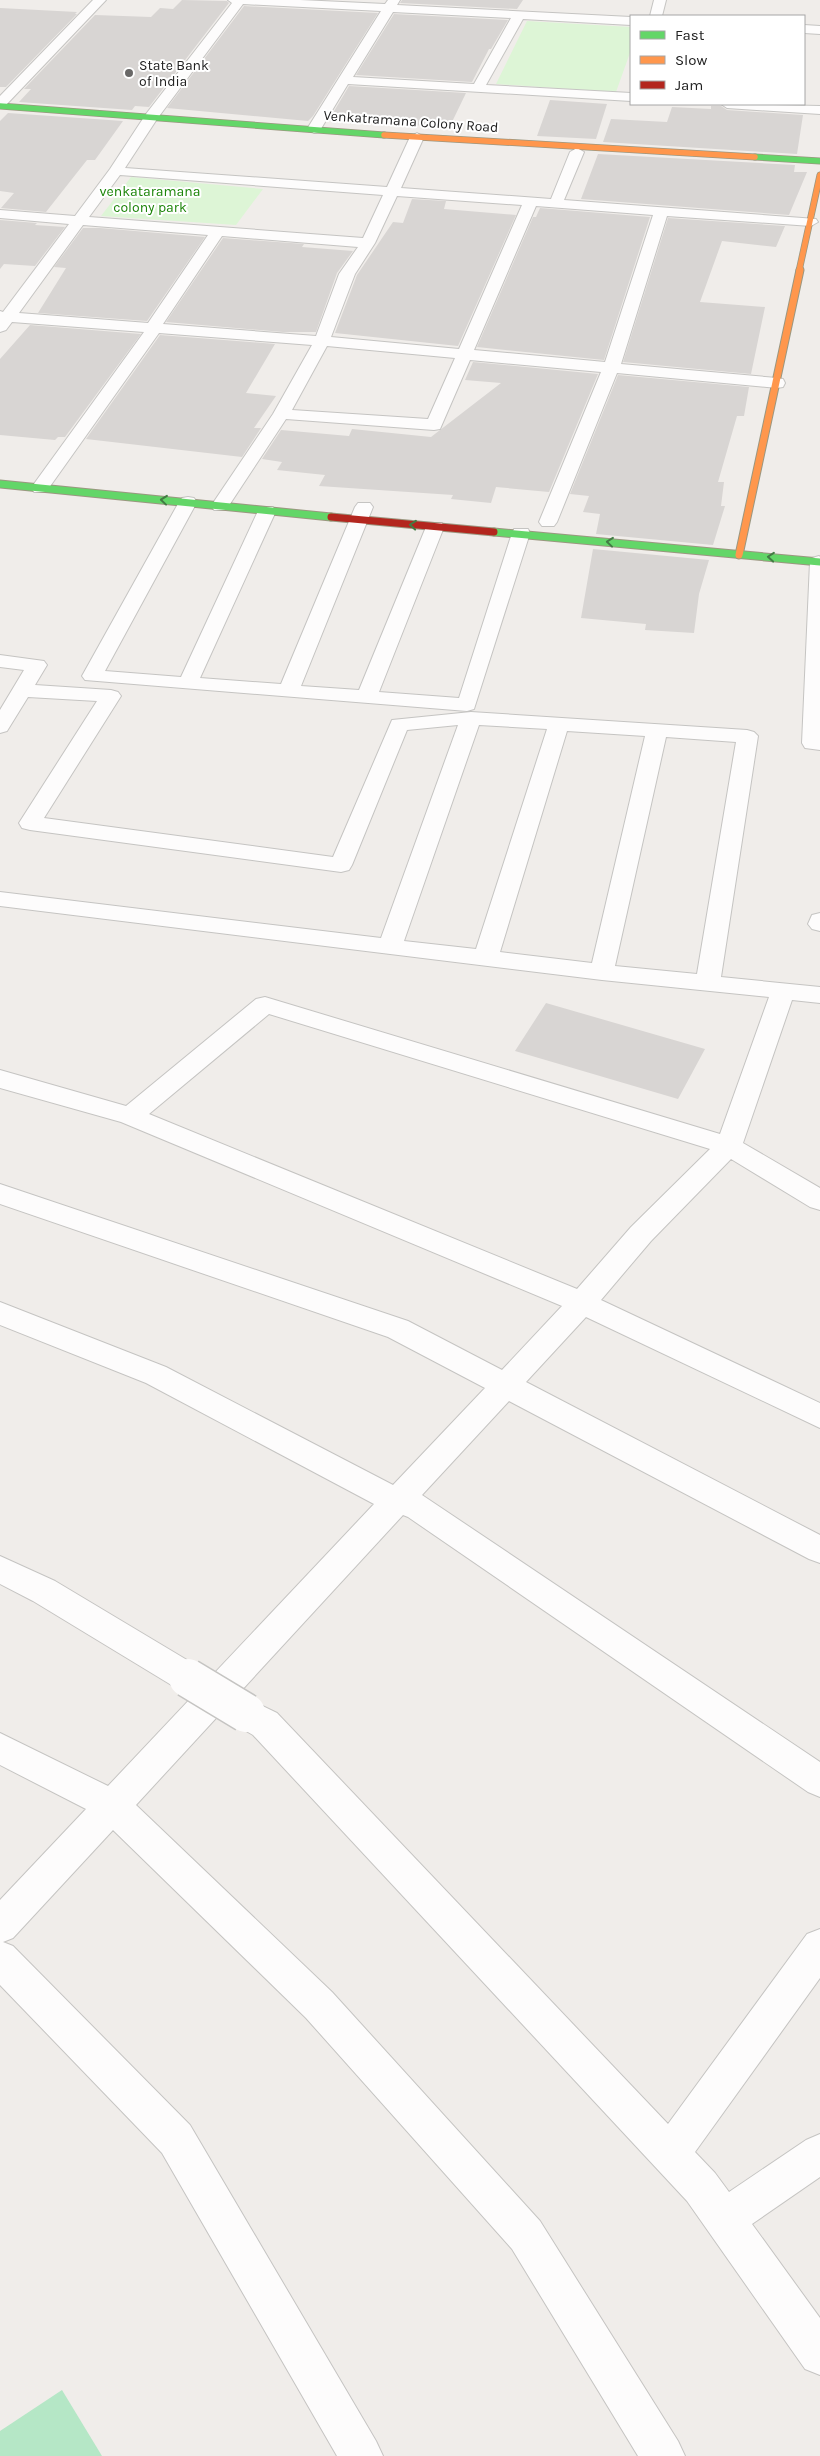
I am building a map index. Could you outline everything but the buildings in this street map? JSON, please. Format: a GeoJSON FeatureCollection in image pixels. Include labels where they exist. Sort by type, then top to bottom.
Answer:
{"type":"FeatureCollection","features":[{"type":"Feature","properties":{"kind":"main road","name":"Venkatramana Colony Road"},"geometry":{"type":"LineString","coordinates":[[0,105],[149,120],[314,129],[416,140],[820,161]]}},
{"type":"Feature","properties":{"kind":"main road"},"geometry":{"type":"LineString","coordinates":[[0,113],[149,120],[577,152],[820,167]]}},
{"type":"Feature","properties":{"kind":"main road"},"geometry":{"type":"LineString","coordinates":[[739,554],[820,175]]}},
{"type":"Feature","properties":{"kind":"main road"},"geometry":{"type":"LineString","coordinates":[[0,484],[47,478],[188,502],[295,501]]}},
{"type":"Feature","properties":{"kind":"main road"},"geometry":{"type":"LineString","coordinates":[[158,488],[267,512],[363,510],[435,527],[521,533],[820,562]]}},
{"type":"Feature","properties":{"kind":"street"},"geometry":{"type":"LineString","coordinates":[[0,105],[100,0]]}},
{"type":"Feature","properties":{"kind":"street"},"geometry":{"type":"LineString","coordinates":[[234,0],[391,4],[630,21]]}},
{"type":"Feature","properties":{"kind":"street"},"geometry":{"type":"LineString","coordinates":[[3,320],[116,171],[149,120],[239,0]]}},
{"type":"Feature","properties":{"kind":"street"},"geometry":{"type":"LineString","coordinates":[[656,15],[660,0]]}},
{"type":"Feature","properties":{"kind":"street"},"geometry":{"type":"LineString","coordinates":[[314,129],[391,4]]}},
{"type":"Feature","properties":{"kind":"street"},"geometry":{"type":"LineString","coordinates":[[478,88],[519,14]]}},
{"type":"Feature","properties":{"kind":"street"},"geometry":{"type":"LineString","coordinates":[[805,29],[820,30]]}},
{"type":"Feature","properties":{"kind":"street"},"geometry":{"type":"LineString","coordinates":[[343,80],[630,97]]}},
{"type":"Feature","properties":{"kind":"street"},"geometry":{"type":"LineString","coordinates":[[742,105],[820,110]]}},
{"type":"Feature","properties":{"kind":"street"},"geometry":{"type":"LineString","coordinates":[[223,501],[281,414],[322,341],[347,274],[368,243],[416,140]]}},
{"type":"Feature","properties":{"kind":"street"},"geometry":{"type":"LineString","coordinates":[[556,203],[577,152]]}},
{"type":"Feature","properties":{"kind":"street"},"geometry":{"type":"LineString","coordinates":[[116,171],[811,222]]}},
{"type":"Feature","properties":{"kind":"street"},"geometry":{"type":"LineString","coordinates":[[281,414],[434,425],[531,202]]}},
{"type":"Feature","properties":{"kind":"street"},"geometry":{"type":"LineString","coordinates":[[548,522],[611,368],[661,211]]}},
{"type":"Feature","properties":{"kind":"street"},"geometry":{"type":"LineString","coordinates":[[0,214],[368,243]]}},
{"type":"Feature","properties":{"kind":"street"},"geometry":{"type":"LineString","coordinates":[[47,478],[125,372],[160,315],[218,231]]}},
{"type":"Feature","properties":{"kind":"street"},"geometry":{"type":"LineString","coordinates":[[3,320],[322,341],[465,356],[777,383]]}},
{"type":"Feature","properties":{"kind":"street"},"geometry":{"type":"LineString","coordinates":[[188,502],[92,676],[467,705],[521,533]]}},
{"type":"Feature","properties":{"kind":"street"},"geometry":{"type":"LineString","coordinates":[[288,691],[363,510]]}},
{"type":"Feature","properties":{"kind":"street"},"geometry":{"type":"LineString","coordinates":[[188,684],[267,512]]}},
{"type":"Feature","properties":{"kind":"street"},"geometry":{"type":"LineString","coordinates":[[367,697],[435,527]]}},
{"type":"Feature","properties":{"kind":"street"},"geometry":{"type":"LineString","coordinates":[[820,562],[813,743],[820,744]]}},
{"type":"Feature","properties":{"kind":"street"},"geometry":{"type":"LineString","coordinates":[[0,661],[37,664],[0,727]]}},
{"type":"Feature","properties":{"kind":"street"},"geometry":{"type":"LineString","coordinates":[[22,690],[111,696],[30,823],[341,865],[399,724],[471,718],[747,736],[708,983]]}},
{"type":"Feature","properties":{"kind":"street"},"geometry":{"type":"LineString","coordinates":[[390,946],[471,718]]}},
{"type":"Feature","properties":{"kind":"street"},"geometry":{"type":"LineString","coordinates":[[486,958],[559,724]]}},
{"type":"Feature","properties":{"kind":"street"},"geometry":{"type":"LineString","coordinates":[[602,972],[657,730]]}},
{"type":"Feature","properties":{"kind":"street"},"geometry":{"type":"LineString","coordinates":[[0,899],[602,972],[820,995]]}},
{"type":"Feature","properties":{"kind":"street"},"geometry":{"type":"LineString","coordinates":[[0,1926],[582,1303],[641,1234],[729,1146],[783,991]]}},
{"type":"Feature","properties":{"kind":"street"},"geometry":{"type":"LineString","coordinates":[[130,1116],[265,1004],[729,1146],[820,1200]]}},
{"type":"Feature","properties":{"kind":"street"},"geometry":{"type":"LineString","coordinates":[[0,1079],[130,1116],[582,1303],[820,1416]]}},
{"type":"Feature","properties":{"kind":"street"},"geometry":{"type":"LineString","coordinates":[[0,1194],[398,1329],[820,1550]]}},
{"type":"Feature","properties":{"kind":"street"},"geometry":{"type":"LineString","coordinates":[[0,1313],[156,1375],[396,1501],[416,1506],[820,1781]]}},
{"type":"Feature","properties":{"kind":"street"},"geometry":{"type":"LineString","coordinates":[[0,1569],[44,1591],[264,1724],[701,2187],[820,2354]]}},
{"type":"Feature","properties":{"kind":"street"},"geometry":{"type":"LineString","coordinates":[[0,1748],[112,1805],[319,2005],[526,2235],[663,2456]]}},
{"type":"Feature","properties":{"kind":"street"},"geometry":{"type":"LineString","coordinates":[[670,2154],[820,1947]]}},
{"type":"Feature","properties":{"kind":"street"},"geometry":{"type":"LineString","coordinates":[[0,1959],[176,2139],[360,2456]]}},
{"type":"Feature","properties":{"kind":"street"},"geometry":{"type":"LineString","coordinates":[[724,2219],[820,2154]]}},
{"type":"Feature","properties":{"kind":"green space"},"geometry":{"type":"Polygon","coordinates":[[[527,21],[630,27],[630,53],[616,92],[496,84],[527,21]]]}},
{"type":"Feature","properties":{"kind":"green space","name":"venkataramana colony park"},"geometry":{"type":"Polygon","coordinates":[[[131,177],[263,189],[236,225],[101,216],[131,177]]]}},
{"type":"Feature","properties":{"kind":"green space"},"geometry":{"type":"Polygon","coordinates":[[[62,2390],[102,2456],[0,2456],[0,2431],[62,2390]]]}},
{"type":"Feature","properties":{"kind":"traffic: fast"},"geometry":{"type":"LineString","coordinates":[[0,106],[384,135]]}},
{"type":"Feature","properties":{"kind":"traffic: fast"},"geometry":{"type":"LineString","coordinates":[[755,157],[820,161]]}},
{"type":"Feature","properties":{"kind":"traffic: fast"},"geometry":{"type":"LineString","coordinates":[[0,484],[331,517]]}},
{"type":"Feature","properties":{"kind":"traffic: fast"},"geometry":{"type":"LineString","coordinates":[[494,532],[820,562]]}},
{"type":"Feature","properties":{"kind":"traffic: slow"},"geometry":{"type":"LineString","coordinates":[[384,135],[755,157]]}},
{"type":"Feature","properties":{"kind":"traffic: slow"},"geometry":{"type":"LineString","coordinates":[[739,555],[820,175]]}},
{"type":"Feature","properties":{"kind":"traffic: jam"},"geometry":{"type":"LineString","coordinates":[[331,517],[494,532]]}},
{"type":"Feature","properties":{"kind":"place","name":"State Bank of India"},"geometry":{"type":"Point","coordinates":[129,73]}}]}
